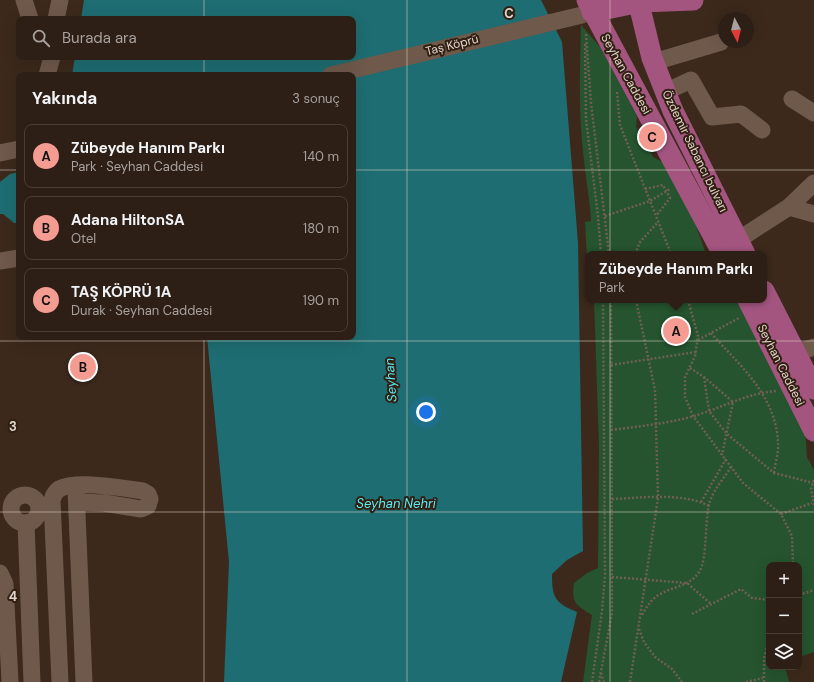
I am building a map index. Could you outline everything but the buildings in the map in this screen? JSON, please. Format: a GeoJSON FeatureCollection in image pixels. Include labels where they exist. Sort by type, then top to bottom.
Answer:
{"type":"FeatureCollection","features":[{"type":"Feature","properties":{"kind":"main road"},"geometry":{"type":"LineString","coordinates":[[584,17],[640,1],[693,0]]}},
{"type":"Feature","properties":{"kind":"main road","name":"Özdemir Sabancı bulvarı"},"geometry":{"type":"LineString","coordinates":[[640,1],[654,62],[673,111],[742,247]]}},
{"type":"Feature","properties":{"kind":"main road","name":"Seyhan Caddesi"},"geometry":{"type":"LineString","coordinates":[[584,17],[721,251]]}},
{"type":"Feature","properties":{"kind":"main road"},"geometry":{"type":"LineString","coordinates":[[767,295],[805,350],[814,389]]}},
{"type":"Feature","properties":{"kind":"main road","name":"Seyhan Caddesi"},"geometry":{"type":"LineString","coordinates":[[751,305],[814,431]]}},
{"type":"Feature","properties":{"kind":"street"},"geometry":{"type":"LineString","coordinates":[[24,0],[29,16]]}},
{"type":"Feature","properties":{"kind":"street"},"geometry":{"type":"LineString","coordinates":[[57,16],[60,0]]}},
{"type":"Feature","properties":{"kind":"street","name":"Taș Köprü"},"geometry":{"type":"LineString","coordinates":[[344,72],[584,17]]}},
{"type":"Feature","properties":{"kind":"street"},"geometry":{"type":"LineString","coordinates":[[654,62],[718,43]]}},
{"type":"Feature","properties":{"kind":"street"},"geometry":{"type":"LineString","coordinates":[[43,60],[47,72]]}},
{"type":"Feature","properties":{"kind":"street"},"geometry":{"type":"LineString","coordinates":[[49,72],[51,60]]}},
{"type":"Feature","properties":{"kind":"street"},"geometry":{"type":"LineString","coordinates":[[666,92],[691,80],[712,117],[741,114],[762,130]]}},
{"type":"Feature","properties":{"kind":"street"},"geometry":{"type":"LineString","coordinates":[[792,99],[814,113]]}},
{"type":"Feature","properties":{"kind":"street"},"geometry":{"type":"LineString","coordinates":[[0,153],[16,150]]}},
{"type":"Feature","properties":{"kind":"street"},"geometry":{"type":"LineString","coordinates":[[742,247],[789,207],[814,183]]}},
{"type":"Feature","properties":{"kind":"street"},"geometry":{"type":"LineString","coordinates":[[789,207],[814,214]]}},
{"type":"Feature","properties":{"kind":"street"},"geometry":{"type":"LineString","coordinates":[[0,261],[16,258]]}},
{"type":"Feature","properties":{"kind":"street"},"geometry":{"type":"LineString","coordinates":[[60,682],[52,500],[54,495],[60,489],[77,494],[84,682]]}},
{"type":"Feature","properties":{"kind":"street"},"geometry":{"type":"LineString","coordinates":[[26,523],[32,682]]}},
{"type":"Feature","properties":{"kind":"street"},"geometry":{"type":"LineString","coordinates":[[0,572],[5,584],[10,682]]}},
{"type":"Feature","properties":{"kind":"path"},"geometry":{"type":"LineString","coordinates":[[584,17],[591,102],[609,251]]}},
{"type":"Feature","properties":{"kind":"path"},"geometry":{"type":"LineString","coordinates":[[584,17],[586,119],[601,251]]}},
{"type":"Feature","properties":{"kind":"path"},"geometry":{"type":"LineString","coordinates":[[616,88],[620,125],[670,251]]}},
{"type":"Feature","properties":{"kind":"path"},"geometry":{"type":"LineString","coordinates":[[645,189],[663,185],[670,198],[656,216]]}},
{"type":"Feature","properties":{"kind":"path"},"geometry":{"type":"LineString","coordinates":[[605,216],[650,201],[673,188]]}},
{"type":"Feature","properties":{"kind":"path"},"geometry":{"type":"LineString","coordinates":[[636,251],[640,242],[658,222]]}},
{"type":"Feature","properties":{"kind":"path"},"geometry":{"type":"LineString","coordinates":[[592,682],[602,611],[605,576],[603,303]]}},
{"type":"Feature","properties":{"kind":"path"},"geometry":{"type":"LineString","coordinates":[[599,682],[612,613],[611,303]]}},
{"type":"Feature","properties":{"kind":"path"},"geometry":{"type":"LineString","coordinates":[[630,682],[658,498],[655,390],[637,303]]}},
{"type":"Feature","properties":{"kind":"path"},"geometry":{"type":"LineString","coordinates":[[689,303],[698,340],[696,352],[685,377],[685,397],[693,416],[743,483],[781,514],[792,536],[793,562]]}},
{"type":"Feature","properties":{"kind":"path"},"geometry":{"type":"LineString","coordinates":[[698,340],[711,333],[751,305]]}},
{"type":"Feature","properties":{"kind":"path"},"geometry":{"type":"LineString","coordinates":[[711,333],[763,392],[772,409],[778,443],[774,473]]}},
{"type":"Feature","properties":{"kind":"path"},"geometry":{"type":"LineString","coordinates":[[611,366],[696,352]]}},
{"type":"Feature","properties":{"kind":"path"},"geometry":{"type":"LineString","coordinates":[[690,368],[704,377],[733,402]]}},
{"type":"Feature","properties":{"kind":"path"},"geometry":{"type":"LineString","coordinates":[[704,377],[709,411],[727,434],[774,473],[814,482],[811,489],[813,504],[781,514]]}},
{"type":"Feature","properties":{"kind":"path"},"geometry":{"type":"LineString","coordinates":[[611,430],[656,424],[693,416],[763,392],[793,388]]}},
{"type":"Feature","properties":{"kind":"path"},"geometry":{"type":"LineString","coordinates":[[722,455],[733,402]]}},
{"type":"Feature","properties":{"kind":"path"},"geometry":{"type":"LineString","coordinates":[[701,502],[726,459]]}},
{"type":"Feature","properties":{"kind":"path"},"geometry":{"type":"LineString","coordinates":[[640,617],[650,601],[662,593],[687,583],[699,572],[704,560],[706,519],[711,499],[731,466]]}},
{"type":"Feature","properties":{"kind":"path"},"geometry":{"type":"LineString","coordinates":[[612,499],[676,498],[701,502],[709,506]]}},
{"type":"Feature","properties":{"kind":"path"},"geometry":{"type":"LineString","coordinates":[[612,577],[687,583],[711,604]]}},
{"type":"Feature","properties":{"kind":"path"},"geometry":{"type":"LineString","coordinates":[[692,614],[741,589],[752,598],[766,600]]}},
{"type":"Feature","properties":{"kind":"path"},"geometry":{"type":"LineString","coordinates":[[802,594],[814,590]]}},
{"type":"Feature","properties":{"kind":"path"},"geometry":{"type":"LineString","coordinates":[[639,627],[644,642],[655,657],[672,670],[682,682]]}},
{"type":"Feature","properties":{"kind":"path"},"geometry":{"type":"LineString","coordinates":[[764,682],[764,658],[766,651]]}},
{"type":"Feature","properties":{"kind":"path"},"geometry":{"type":"LineString","coordinates":[[600,672],[604,682]]}},
{"type":"Feature","properties":{"kind":"path"},"geometry":{"type":"LineString","coordinates":[[746,682],[763,678]]}},
{"type":"Feature","properties":{"kind":"green space"},"geometry":{"type":"Polygon","coordinates":[[[581,25],[601,48],[637,116],[636,127],[653,157],[666,164],[689,206],[705,251],[587,251],[585,222],[591,221],[582,143],[580,93],[581,25]]]}},
{"type":"Feature","properties":{"kind":"green space"},"geometry":{"type":"Polygon","coordinates":[[[594,303],[743,303],[805,429],[807,457],[814,470],[814,652],[802,656],[802,562],[766,562],[766,670],[786,670],[789,682],[583,682],[592,615],[578,606],[574,599],[573,590],[574,583],[587,573],[598,568],[599,447],[594,303]]]}},
{"type":"Feature","properties":{"kind":"water","name":"Seyhan Nehri"},"geometry":{"type":"Polygon","coordinates":[[[84,0],[541,0],[562,42],[578,243],[583,551],[567,560],[552,574],[553,589],[556,599],[564,606],[577,612],[561,682],[224,682],[229,562],[207,340],[356,340],[356,72],[72,72],[74,60],[356,60],[356,16],[81,16],[84,0]]]}},
{"type":"Feature","properties":{"kind":"water"},"geometry":{"type":"Polygon","coordinates":[[[16,173],[16,223],[3,214],[0,214],[0,182],[10,174],[16,173]]]}},
{"type":"Feature","properties":{"kind":"place","name":"TAŞ KÖPRÜ 1A"},"geometry":{"type":"Point","coordinates":[652,137]}},
{"type":"Feature","properties":{"kind":"place","name":"Zübeyde Hanım Parkı"},"geometry":{"type":"Point","coordinates":[676,331]}},
{"type":"Feature","properties":{"kind":"place","name":"Adana HiltonSA"},"geometry":{"type":"Point","coordinates":[83,367]}},
{"type":"Feature","properties":{"kind":"water label","name":"Seyhan"},"geometry":{"type":"Point","coordinates":[390,380]}}]}
